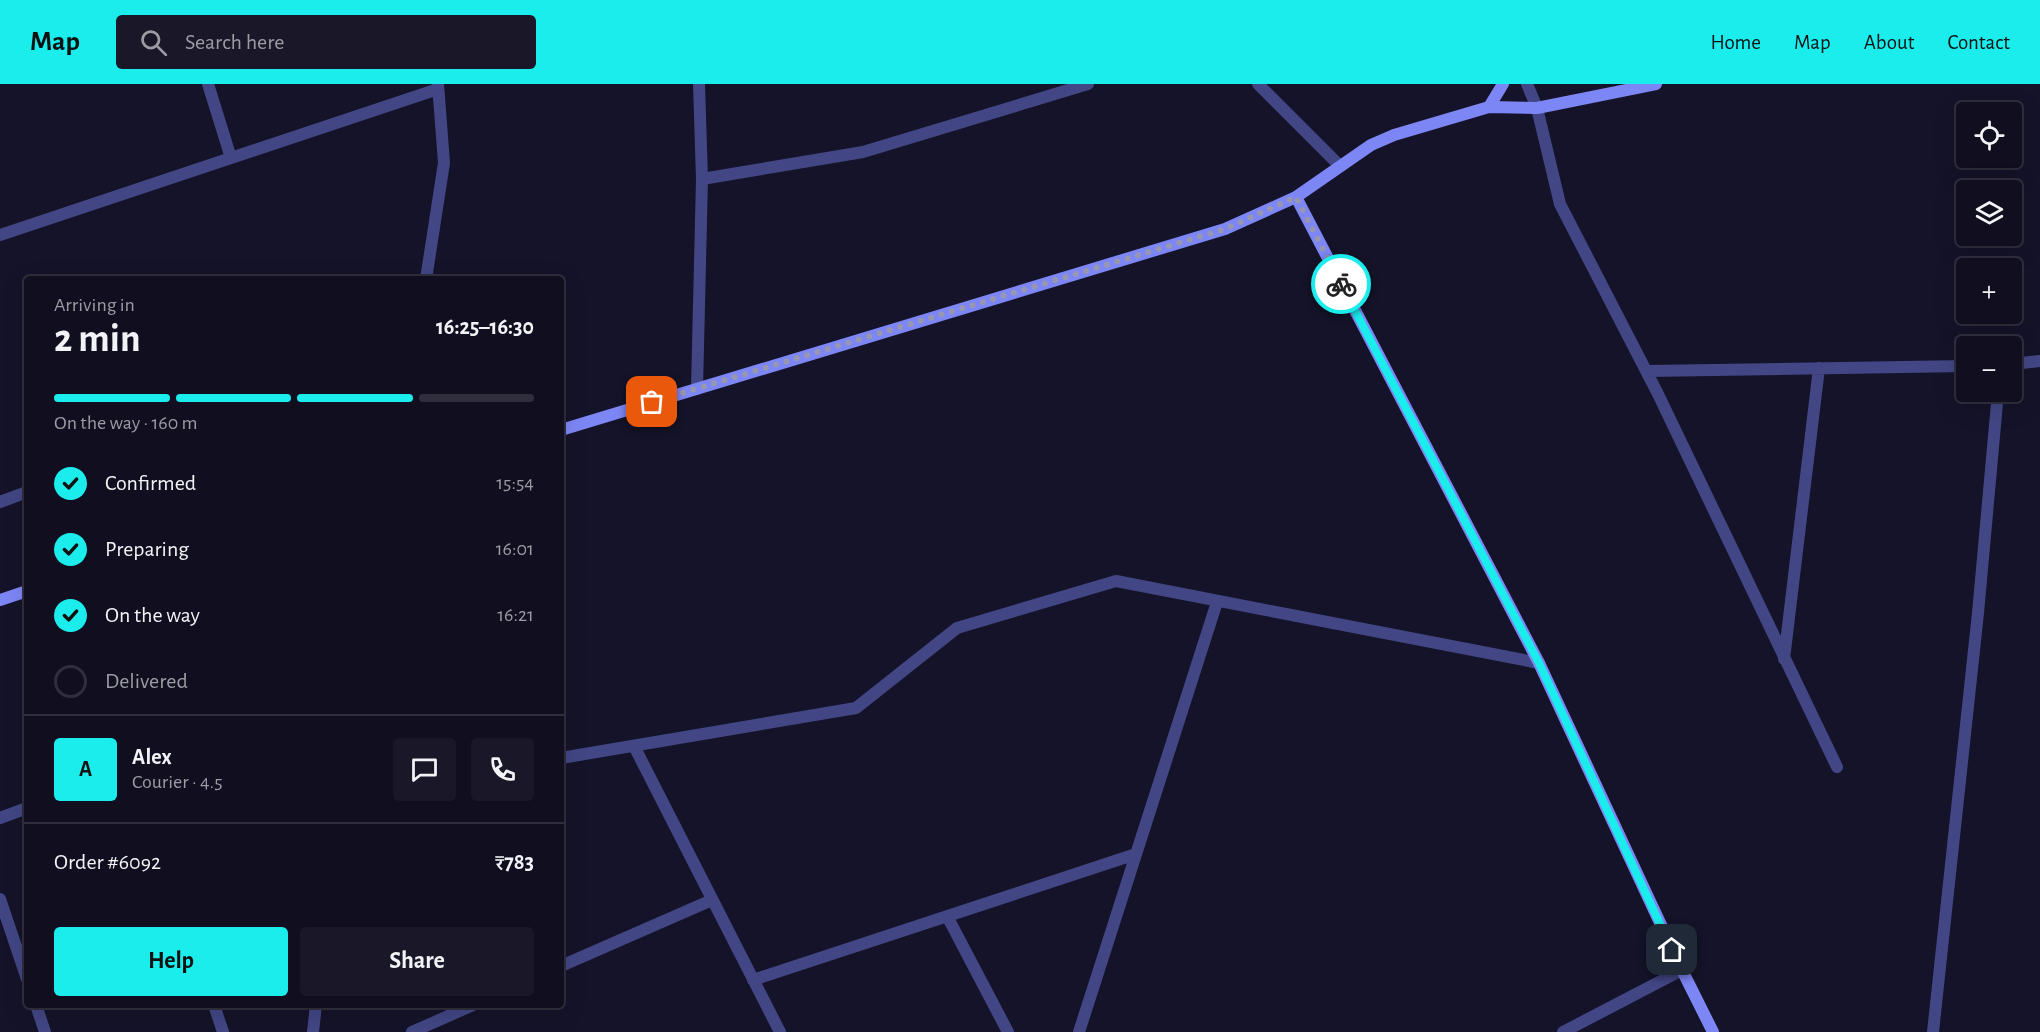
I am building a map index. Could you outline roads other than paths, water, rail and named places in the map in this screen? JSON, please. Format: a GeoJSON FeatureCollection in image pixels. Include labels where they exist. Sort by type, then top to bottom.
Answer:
{"type":"FeatureCollection","features":[{"type":"Feature","properties":{"kind":"street"},"geometry":{"type":"LineString","coordinates":[[208,84],[231,158]]}},
{"type":"Feature","properties":{"kind":"street"},"geometry":{"type":"LineString","coordinates":[[697,389],[702,179],[699,84]]}},
{"type":"Feature","properties":{"kind":"street"},"geometry":{"type":"LineString","coordinates":[[702,179],[863,152],[1088,84]]}},
{"type":"Feature","properties":{"kind":"street"},"geometry":{"type":"LineString","coordinates":[[1258,84],[1340,166]]}},
{"type":"Feature","properties":{"kind":"street"},"geometry":{"type":"LineString","coordinates":[[1489,107],[1503,84]]}},
{"type":"Feature","properties":{"kind":"street"},"geometry":{"type":"LineString","coordinates":[[1527,84],[1537,108],[1560,204],[1647,371],[1837,767]]}},
{"type":"Feature","properties":{"kind":"street"},"geometry":{"type":"LineString","coordinates":[[564,429],[1225,229],[1296,197],[1371,145],[1394,135],[1489,107],[1537,108],[1656,84]]}},
{"type":"Feature","properties":{"kind":"street"},"geometry":{"type":"LineString","coordinates":[[0,235],[438,87],[444,163],[426,276]]}},
{"type":"Feature","properties":{"kind":"street"},"geometry":{"type":"LineString","coordinates":[[1296,197],[1539,663],[1713,1032]]}},
{"type":"Feature","properties":{"kind":"street"},"geometry":{"type":"LineString","coordinates":[[2022,363],[2040,361]]}},
{"type":"Feature","properties":{"kind":"street"},"geometry":{"type":"LineString","coordinates":[[1647,371],[1956,366]]}},
{"type":"Feature","properties":{"kind":"street"},"geometry":{"type":"LineString","coordinates":[[1784,659],[1820,368]]}},
{"type":"Feature","properties":{"kind":"street"},"geometry":{"type":"LineString","coordinates":[[1933,1032],[1978,613],[1997,402]]}},
{"type":"Feature","properties":{"kind":"street"},"geometry":{"type":"LineString","coordinates":[[0,502],[24,493]]}},
{"type":"Feature","properties":{"kind":"street"},"geometry":{"type":"LineString","coordinates":[[564,758],[856,708],[957,628],[1116,581],[1539,663]]}},
{"type":"Feature","properties":{"kind":"street"},"geometry":{"type":"LineString","coordinates":[[0,600],[24,592]]}},
{"type":"Feature","properties":{"kind":"street"},"geometry":{"type":"LineString","coordinates":[[1079,1032],[1217,602]]}},
{"type":"Feature","properties":{"kind":"street"},"geometry":{"type":"LineString","coordinates":[[634,746],[780,1032]]}},
{"type":"Feature","properties":{"kind":"street"},"geometry":{"type":"LineString","coordinates":[[0,818],[24,809]]}},
{"type":"Feature","properties":{"kind":"street"},"geometry":{"type":"LineString","coordinates":[[753,980],[1136,854]]}},
{"type":"Feature","properties":{"kind":"street"},"geometry":{"type":"LineString","coordinates":[[564,965],[712,900]]}},
{"type":"Feature","properties":{"kind":"street"},"geometry":{"type":"LineString","coordinates":[[1,902],[24,966]]}},
{"type":"Feature","properties":{"kind":"street"},"geometry":{"type":"LineString","coordinates":[[947,916],[1008,1032]]}},
{"type":"Feature","properties":{"kind":"street"},"geometry":{"type":"LineString","coordinates":[[1563,1032],[1682,970]]}},
{"type":"Feature","properties":{"kind":"street"},"geometry":{"type":"LineString","coordinates":[[37,1008],[45,1032]]}},
{"type":"Feature","properties":{"kind":"street"},"geometry":{"type":"LineString","coordinates":[[215,1008],[221,1028]]}},
{"type":"Feature","properties":{"kind":"street"},"geometry":{"type":"LineString","coordinates":[[221,1028],[224,1008]]}},
{"type":"Feature","properties":{"kind":"street"},"geometry":{"type":"LineString","coordinates":[[313,1032],[316,1008]]}},
{"type":"Feature","properties":{"kind":"street"},"geometry":{"type":"LineString","coordinates":[[412,1032],[466,1008]]}}]}
